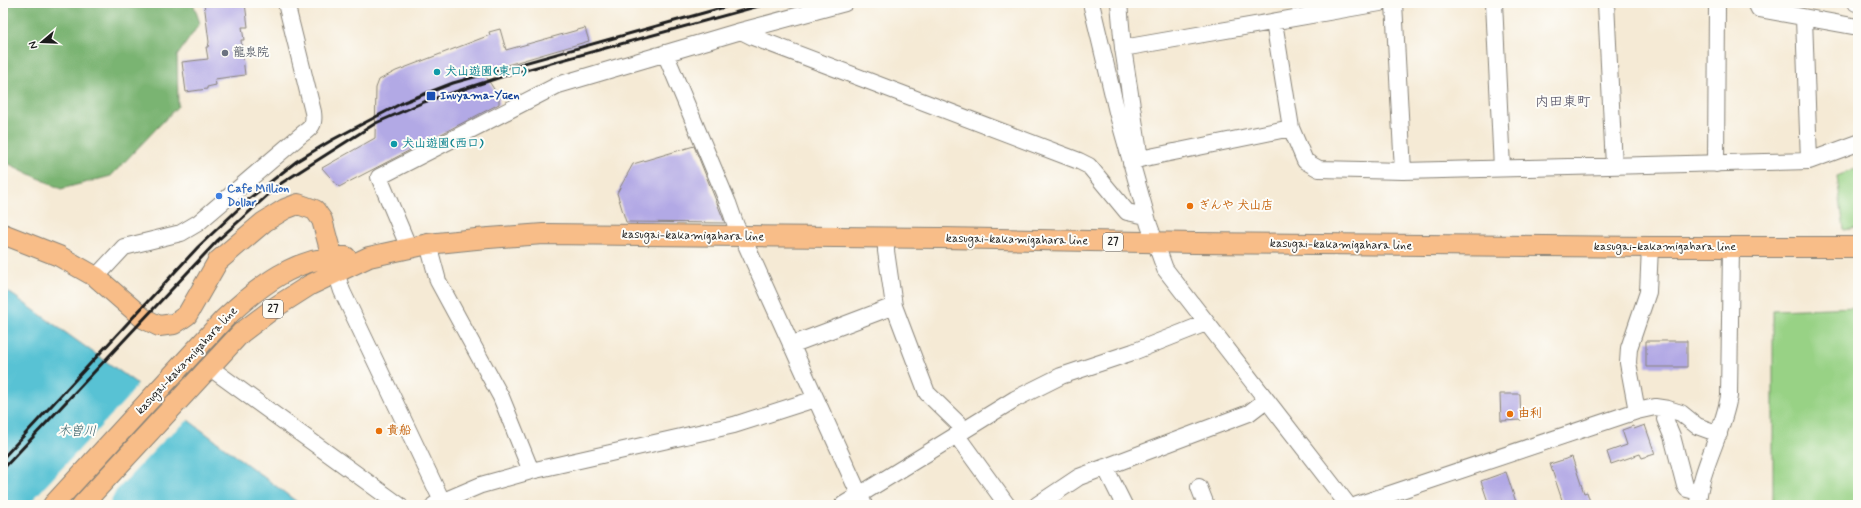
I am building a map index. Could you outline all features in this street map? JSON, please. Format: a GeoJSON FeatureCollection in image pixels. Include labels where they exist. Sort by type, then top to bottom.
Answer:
{"type":"FeatureCollection","features":[{"type":"Feature","properties":{"kind":"main road"},"geometry":{"type":"LineString","coordinates":[[3,234],[59,256],[96,277],[142,318],[159,326],[174,324],[187,315],[218,261],[264,222],[285,209],[298,204],[315,210],[325,225],[334,264]]}},
{"type":"Feature","properties":{"kind":"main road","name":"kasugai-kakamigahara line"},"geometry":{"type":"LineString","coordinates":[[82,505],[184,377],[224,319],[265,284],[301,264],[334,264],[418,246],[476,238],[543,234],[1154,243],[1858,247]]}},
{"type":"Feature","properties":{"kind":"main road","name":"kasugai-kakamigahara line"},"geometry":{"type":"LineString","coordinates":[[53,505],[105,449],[184,377],[209,367],[241,334],[334,264]]}},
{"type":"Feature","properties":{"kind":"street"},"geometry":{"type":"LineString","coordinates":[[96,277],[124,247],[181,233],[198,223],[300,135],[310,129],[314,122],[316,110],[286,3]]}},
{"type":"Feature","properties":{"kind":"street"},"geometry":{"type":"LineString","coordinates":[[530,471],[501,397],[379,177],[558,85],[741,31],[846,3]]}},
{"type":"Feature","properties":{"kind":"street"},"geometry":{"type":"LineString","coordinates":[[1091,3],[1117,112],[1136,161]]}},
{"type":"Feature","properties":{"kind":"street"},"geometry":{"type":"LineString","coordinates":[[1119,3],[1136,161],[1146,216],[1154,243],[1165,269],[1348,505]]}},
{"type":"Feature","properties":{"kind":"street"},"geometry":{"type":"LineString","coordinates":[[1394,3],[1403,171]]}},
{"type":"Feature","properties":{"kind":"street"},"geometry":{"type":"LineString","coordinates":[[1494,3],[1502,168]]}},
{"type":"Feature","properties":{"kind":"street"},"geometry":{"type":"LineString","coordinates":[[1606,3],[1614,166]]}},
{"type":"Feature","properties":{"kind":"street"},"geometry":{"type":"LineString","coordinates":[[1716,164],[1717,3]]}},
{"type":"Feature","properties":{"kind":"street"},"geometry":{"type":"LineString","coordinates":[[1756,3],[1759,9],[1858,27]]}},
{"type":"Feature","properties":{"kind":"street"},"geometry":{"type":"LineString","coordinates":[[1123,48],[1371,4]]}},
{"type":"Feature","properties":{"kind":"street"},"geometry":{"type":"LineString","coordinates":[[1804,18],[1809,161]]}},
{"type":"Feature","properties":{"kind":"street"},"geometry":{"type":"LineString","coordinates":[[1274,22],[1291,128],[1305,161],[1319,169],[1403,171],[1809,161],[1858,143]]}},
{"type":"Feature","properties":{"kind":"street"},"geometry":{"type":"LineString","coordinates":[[741,31],[753,37],[1079,161],[1089,166],[1127,212],[1146,216]]}},
{"type":"Feature","properties":{"kind":"street"},"geometry":{"type":"LineString","coordinates":[[665,53],[728,203],[736,226],[743,238],[862,500]]}},
{"type":"Feature","properties":{"kind":"street"},"geometry":{"type":"LineString","coordinates":[[1136,161],[1291,128]]}},
{"type":"Feature","properties":{"kind":"street"},"geometry":{"type":"LineString","coordinates":[[886,238],[886,251],[894,306],[927,393],[961,433],[1007,505]]}},
{"type":"Feature","properties":{"kind":"street"},"geometry":{"type":"LineString","coordinates":[[1637,411],[1628,363],[1629,348],[1648,292],[1650,247]]}},
{"type":"Feature","properties":{"kind":"street"},"geometry":{"type":"LineString","coordinates":[[1698,498],[1699,485],[1726,413],[1731,375],[1731,247]]}},
{"type":"Feature","properties":{"kind":"street"},"geometry":{"type":"LineString","coordinates":[[334,264],[342,291],[438,503],[481,485],[530,471],[734,425],[815,399]]}},
{"type":"Feature","properties":{"kind":"street"},"geometry":{"type":"LineString","coordinates":[[791,345],[894,306]]}},
{"type":"Feature","properties":{"kind":"street"},"geometry":{"type":"LineString","coordinates":[[843,505],[862,500],[961,433],[1015,399],[1061,376],[1133,352],[1206,323]]}},
{"type":"Feature","properties":{"kind":"street"},"geometry":{"type":"LineString","coordinates":[[209,367],[399,505]]}},
{"type":"Feature","properties":{"kind":"street"},"geometry":{"type":"LineString","coordinates":[[1037,505],[1079,478],[1249,413],[1266,400]]}},
{"type":"Feature","properties":{"kind":"street"},"geometry":{"type":"LineString","coordinates":[[1357,505],[1637,411],[1655,407],[1668,408],[1681,413],[1698,426],[1719,434]]}},
{"type":"Feature","properties":{"kind":"street"},"geometry":{"type":"LineString","coordinates":[[1668,408],[1665,419],[1672,436],[1685,486],[1698,498]]}},
{"type":"Feature","properties":{"kind":"street"},"geometry":{"type":"LineString","coordinates":[[1105,467],[1124,505]]}},
{"type":"Feature","properties":{"kind":"street"},"geometry":{"type":"LineString","coordinates":[[1199,487],[1206,505]]}},
{"type":"Feature","properties":{"kind":"green space"},"geometry":{"type":"Polygon","coordinates":[[[3,3],[193,3],[200,23],[177,56],[178,106],[111,176],[61,189],[3,161],[3,3]]]}},
{"type":"Feature","properties":{"kind":"green space"},"geometry":{"type":"Polygon","coordinates":[[[1858,168],[1858,228],[1844,230],[1837,176],[1858,168]]]}},
{"type":"Feature","properties":{"kind":"green space"},"geometry":{"type":"Polygon","coordinates":[[[1858,307],[1858,505],[1773,505],[1773,310],[1858,307]]]}},
{"type":"Feature","properties":{"kind":"water","name":"木曽川"},"geometry":{"type":"Polygon","coordinates":[[[3,288],[188,420],[301,505],[3,505],[3,288]]]}},
{"type":"Feature","properties":{"kind":"pier"},"geometry":{"type":"Polygon","coordinates":[[[139,382],[190,419],[167,437],[116,491],[109,505],[28,505],[129,396],[139,382]]]}},
{"type":"Feature","properties":{"kind":"building","name":"龍泉院"},"geometry":{"type":"Polygon","coordinates":[[[204,3],[245,3],[248,27],[242,27],[244,40],[241,40],[245,75],[215,79],[216,85],[207,87],[207,89],[186,92],[182,62],[208,59],[206,47],[208,47],[209,42],[204,3]]]}},
{"type":"Feature","properties":{"kind":"building"},"geometry":{"type":"Polygon","coordinates":[[[585,28],[589,41],[483,72],[499,97],[499,104],[339,187],[322,168],[375,138],[376,88],[379,80],[396,71],[490,35],[489,32],[500,29],[506,50],[585,28]]]}},
{"type":"Feature","properties":{"kind":"building"},"geometry":{"type":"Polygon","coordinates":[[[694,146],[725,223],[626,222],[617,193],[633,164],[694,146]]]}},
{"type":"Feature","properties":{"kind":"building"},"geometry":{"type":"Polygon","coordinates":[[[1646,341],[1687,341],[1687,367],[1646,367],[1646,341]]]}},
{"type":"Feature","properties":{"kind":"building"},"geometry":{"type":"Polygon","coordinates":[[[1500,394],[1520,394],[1521,420],[1501,421],[1500,394]]]}},
{"type":"Feature","properties":{"kind":"building"},"geometry":{"type":"Polygon","coordinates":[[[1645,425],[1655,454],[1642,458],[1640,454],[1611,464],[1607,452],[1627,445],[1622,430],[1633,426],[1634,429],[1645,425]]]}},
{"type":"Feature","properties":{"kind":"building"},"geometry":{"type":"Polygon","coordinates":[[[1572,457],[1584,493],[1587,492],[1591,505],[1555,505],[1555,503],[1562,500],[1550,464],[1572,457]]]}},
{"type":"Feature","properties":{"kind":"building"},"geometry":{"type":"Polygon","coordinates":[[[1506,472],[1517,505],[1489,505],[1481,481],[1506,472]]]}},
{"type":"Feature","properties":{"kind":"railway"},"geometry":{"type":"LineString","coordinates":[[3,458],[198,247],[250,198],[297,161],[332,140],[404,102],[453,83],[739,3]]}},
{"type":"Feature","properties":{"kind":"railway"},"geometry":{"type":"LineString","coordinates":[[3,469],[218,240],[280,184],[376,123],[424,102],[504,76],[770,3]]}},
{"type":"Feature","properties":{"kind":"place","name":"龍泉院"},"geometry":{"type":"Point","coordinates":[225,53]}},
{"type":"Feature","properties":{"kind":"place","name":"犬山遊園(東口)"},"geometry":{"type":"Point","coordinates":[437,72]}},
{"type":"Feature","properties":{"kind":"place","name":"Inuyama-Yūen"},"geometry":{"type":"Point","coordinates":[431,96]}},
{"type":"Feature","properties":{"kind":"place","name":"犬山遊園(西口)"},"geometry":{"type":"Point","coordinates":[394,144]}},
{"type":"Feature","properties":{"kind":"place","name":"Cafe Million Dollar"},"geometry":{"type":"Point","coordinates":[219,196]}},
{"type":"Feature","properties":{"kind":"place","name":"ぎんや 犬山店"},"geometry":{"type":"Point","coordinates":[1190,206]}},
{"type":"Feature","properties":{"kind":"place","name":"由利"},"geometry":{"type":"Point","coordinates":[1510,414]}},
{"type":"Feature","properties":{"kind":"place","name":"貴船"},"geometry":{"type":"Point","coordinates":[379,431]}},
{"type":"Feature","properties":{"kind":"district","name":"内田東町"},"geometry":{"type":"Point","coordinates":[1563,102]}}]}
